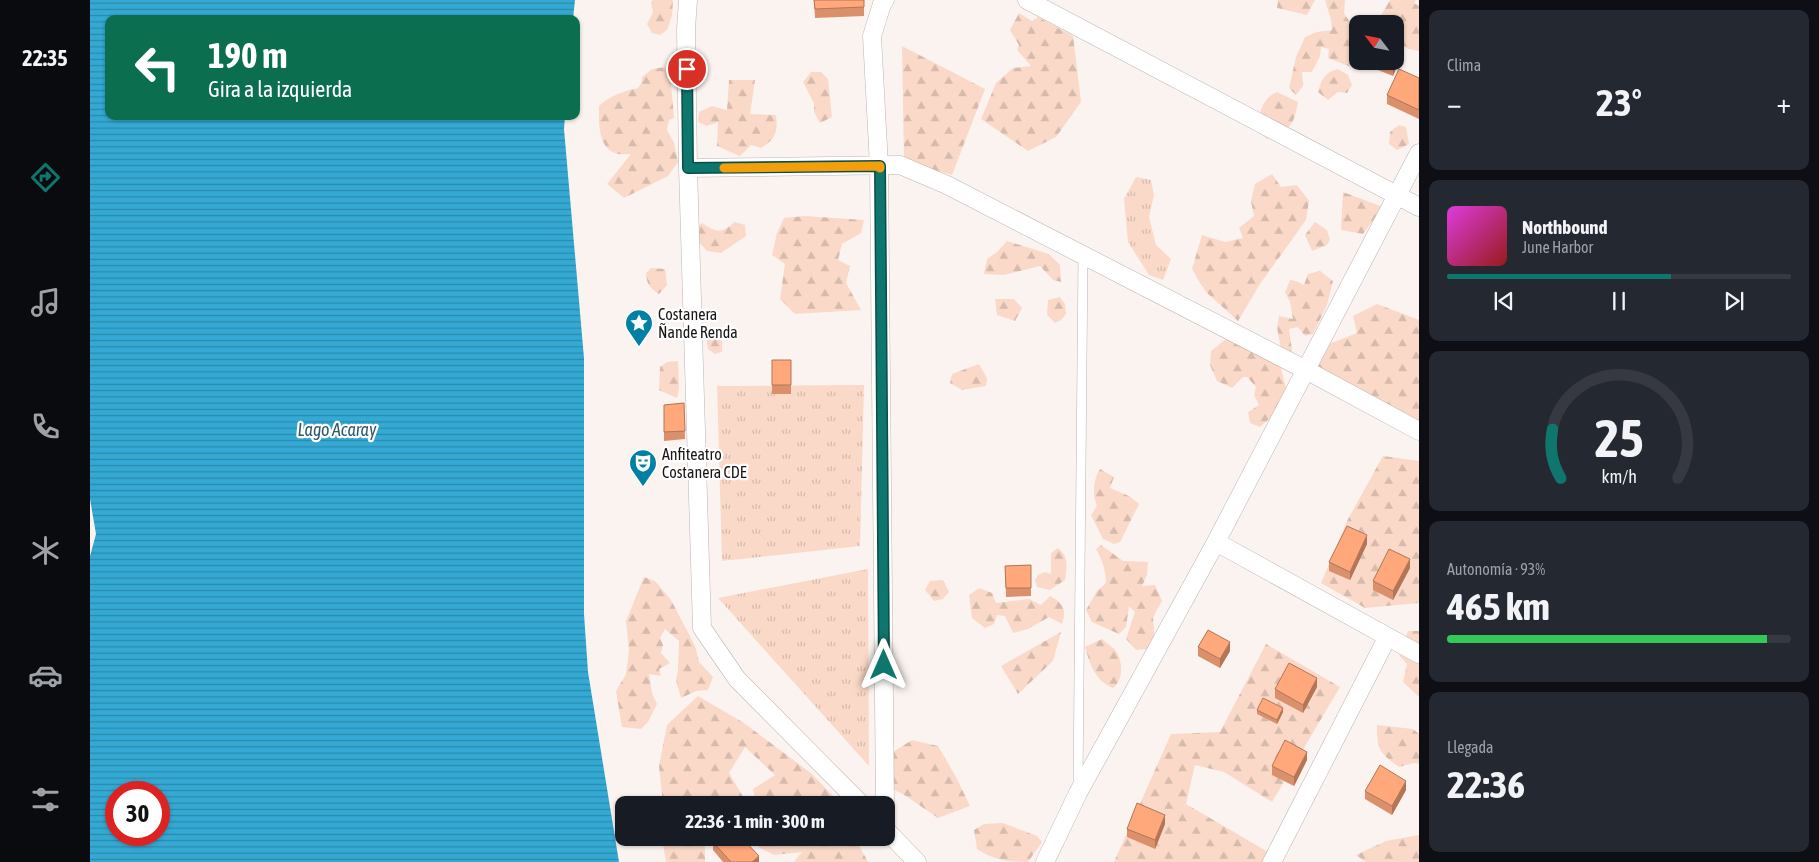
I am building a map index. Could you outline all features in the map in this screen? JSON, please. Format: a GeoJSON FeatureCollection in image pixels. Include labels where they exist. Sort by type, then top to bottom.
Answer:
{"type":"FeatureCollection","features":[{"type":"Feature","properties":{"kind":"street"},"geometry":{"type":"LineString","coordinates":[[688,0],[686,29],[688,168],[702,628],[737,679],[853,796]]}},
{"type":"Feature","properties":{"kind":"street"},"geometry":{"type":"LineString","coordinates":[[885,0],[872,36],[880,166],[885,796]]}},
{"type":"Feature","properties":{"kind":"street"},"geometry":{"type":"LineString","coordinates":[[1028,0],[1419,207]]}},
{"type":"Feature","properties":{"kind":"street"},"geometry":{"type":"LineString","coordinates":[[1045,862],[1078,792],[1216,542],[1419,153]]}},
{"type":"Feature","properties":{"kind":"street"},"geometry":{"type":"LineString","coordinates":[[688,168],[900,166],[947,185],[1306,370],[1419,431]]}},
{"type":"Feature","properties":{"kind":"street"},"geometry":{"type":"LineString","coordinates":[[1216,542],[1419,654]]}},
{"type":"Feature","properties":{"kind":"street"},"geometry":{"type":"LineString","coordinates":[[1272,862],[1388,638]]}},
{"type":"Feature","properties":{"kind":"street"},"geometry":{"type":"LineString","coordinates":[[895,839],[917,862]]}},
{"type":"Feature","properties":{"kind":"lane"},"geometry":{"type":"LineString","coordinates":[[1078,792],[1083,255]]}},
{"type":"Feature","properties":{"kind":"green space"},"geometry":{"type":"Polygon","coordinates":[[[653,0],[673,1],[672,16],[667,30],[660,35],[652,33],[647,24],[653,12],[651,2],[653,0]]]}},
{"type":"Feature","properties":{"kind":"green space"},"geometry":{"type":"Polygon","coordinates":[[[1278,0],[1315,0],[1307,15],[1277,8],[1278,0]]]}},
{"type":"Feature","properties":{"kind":"green space"},"geometry":{"type":"Polygon","coordinates":[[[1325,0],[1345,0],[1344,13],[1349,21],[1349,66],[1328,58],[1329,49],[1321,47],[1320,56],[1312,72],[1302,72],[1303,86],[1296,95],[1289,88],[1296,57],[1305,37],[1317,32],[1332,30],[1325,0]]]}},
{"type":"Feature","properties":{"kind":"green space"},"geometry":{"type":"Polygon","coordinates":[[[1390,0],[1416,0],[1414,3],[1419,6],[1419,51],[1404,46],[1404,15],[1381,15],[1390,0]]]}},
{"type":"Feature","properties":{"kind":"green space"},"geometry":{"type":"Polygon","coordinates":[[[1019,13],[1032,21],[1038,17],[1073,36],[1081,102],[1056,137],[1028,151],[981,119],[996,83],[1013,68],[1031,66],[1017,50],[1019,45],[1010,30],[1019,13]]]}},
{"type":"Feature","properties":{"kind":"green space"},"geometry":{"type":"Polygon","coordinates":[[[902,46],[985,89],[952,175],[904,161],[902,46]]]}},
{"type":"Feature","properties":{"kind":"green space"},"geometry":{"type":"Polygon","coordinates":[[[665,67],[671,84],[674,118],[669,120],[667,130],[674,143],[678,162],[668,176],[624,198],[607,184],[631,154],[617,154],[609,150],[605,145],[600,132],[599,106],[617,94],[638,88],[642,82],[642,77],[652,69],[665,67]]]}},
{"type":"Feature","properties":{"kind":"green space"},"geometry":{"type":"Polygon","coordinates":[[[1338,69],[1348,75],[1352,85],[1347,93],[1338,92],[1328,100],[1318,92],[1319,87],[1327,75],[1338,69]]]}},
{"type":"Feature","properties":{"kind":"green space"},"geometry":{"type":"Polygon","coordinates":[[[811,72],[821,72],[828,79],[832,117],[820,123],[814,112],[814,103],[803,82],[811,72]]]}},
{"type":"Feature","properties":{"kind":"green space"},"geometry":{"type":"Polygon","coordinates":[[[729,80],[755,80],[750,114],[776,115],[777,126],[773,138],[761,148],[751,145],[740,156],[717,146],[718,122],[707,126],[698,122],[699,112],[712,106],[727,110],[729,80]]]}},
{"type":"Feature","properties":{"kind":"green space"},"geometry":{"type":"Polygon","coordinates":[[[1277,92],[1298,102],[1294,118],[1289,127],[1267,139],[1259,132],[1260,114],[1267,99],[1277,92]]]}},
{"type":"Feature","properties":{"kind":"green space"},"geometry":{"type":"Polygon","coordinates":[[[1399,125],[1406,127],[1409,144],[1397,150],[1389,144],[1390,132],[1399,125]]]}},
{"type":"Feature","properties":{"kind":"green space"},"geometry":{"type":"Polygon","coordinates":[[[1272,174],[1281,187],[1297,185],[1309,201],[1306,220],[1260,284],[1238,321],[1205,291],[1192,269],[1202,235],[1225,242],[1243,238],[1239,228],[1254,216],[1251,201],[1255,184],[1272,174]]]}},
{"type":"Feature","properties":{"kind":"green space"},"geometry":{"type":"Polygon","coordinates":[[[1136,177],[1151,180],[1154,195],[1149,217],[1156,245],[1171,259],[1163,280],[1149,275],[1128,242],[1124,199],[1136,177]]]}},
{"type":"Feature","properties":{"kind":"green space"},"geometry":{"type":"Polygon","coordinates":[[[1343,192],[1383,207],[1363,234],[1341,230],[1343,192]]]}},
{"type":"Feature","properties":{"kind":"green space"},"geometry":{"type":"Polygon","coordinates":[[[805,216],[864,220],[861,233],[842,244],[838,260],[850,266],[846,283],[861,310],[795,314],[780,299],[785,264],[772,255],[777,233],[784,218],[805,216]]]}},
{"type":"Feature","properties":{"kind":"green space"},"geometry":{"type":"Polygon","coordinates":[[[735,222],[745,225],[746,236],[721,253],[707,251],[694,237],[694,229],[702,223],[719,231],[726,229],[735,222]]]}},
{"type":"Feature","properties":{"kind":"green space"},"geometry":{"type":"Polygon","coordinates":[[[1315,222],[1327,230],[1330,240],[1327,245],[1312,251],[1305,235],[1315,222]]]}},
{"type":"Feature","properties":{"kind":"green space"},"geometry":{"type":"Polygon","coordinates":[[[1007,241],[1049,254],[1060,265],[1061,282],[1053,280],[1040,266],[1004,275],[984,274],[987,259],[1007,241]]]}},
{"type":"Feature","properties":{"kind":"green space"},"geometry":{"type":"Polygon","coordinates":[[[651,268],[665,269],[667,285],[659,294],[651,288],[647,280],[646,273],[651,268]]]}},
{"type":"Feature","properties":{"kind":"green space"},"geometry":{"type":"Polygon","coordinates":[[[1320,271],[1333,281],[1327,305],[1313,334],[1305,336],[1298,327],[1289,329],[1293,357],[1282,355],[1277,327],[1279,316],[1293,319],[1290,302],[1285,292],[1290,280],[1304,285],[1308,274],[1320,271]]]}},
{"type":"Feature","properties":{"kind":"green space"},"geometry":{"type":"Polygon","coordinates":[[[1060,297],[1065,304],[1066,314],[1055,323],[1047,315],[1048,300],[1060,297]]]}},
{"type":"Feature","properties":{"kind":"green space"},"geometry":{"type":"Polygon","coordinates":[[[995,299],[1014,299],[1022,308],[1015,321],[997,315],[995,299]]]}},
{"type":"Feature","properties":{"kind":"green space"},"geometry":{"type":"Polygon","coordinates":[[[1377,304],[1419,320],[1419,423],[1314,368],[1324,346],[1357,333],[1353,316],[1377,304]]]}},
{"type":"Feature","properties":{"kind":"green space"},"geometry":{"type":"Polygon","coordinates":[[[711,327],[720,333],[722,352],[715,354],[708,349],[706,336],[711,327]]]}},
{"type":"Feature","properties":{"kind":"green space"},"geometry":{"type":"Polygon","coordinates":[[[1230,336],[1274,361],[1281,368],[1286,389],[1275,414],[1260,427],[1250,423],[1248,412],[1259,405],[1254,395],[1256,387],[1247,377],[1243,377],[1232,388],[1217,381],[1210,365],[1211,351],[1230,336]]]}},
{"type":"Feature","properties":{"kind":"green space"},"geometry":{"type":"Polygon","coordinates":[[[678,361],[679,388],[677,398],[659,390],[660,367],[667,362],[678,361]]]}},
{"type":"Feature","properties":{"kind":"green space"},"geometry":{"type":"Polygon","coordinates":[[[979,364],[987,378],[986,386],[962,390],[950,383],[952,374],[979,364]]]}},
{"type":"Feature","properties":{"kind":"green space"},"geometry":{"type":"Polygon","coordinates":[[[864,385],[860,546],[722,561],[717,386],[864,385]]]}},
{"type":"Feature","properties":{"kind":"green space"},"geometry":{"type":"Polygon","coordinates":[[[1383,456],[1419,461],[1419,603],[1365,608],[1321,583],[1348,519],[1383,456]]]}},
{"type":"Feature","properties":{"kind":"green space"},"geometry":{"type":"Polygon","coordinates":[[[1100,469],[1114,477],[1110,488],[1129,496],[1139,504],[1120,542],[1114,544],[1103,539],[1091,515],[1097,506],[1094,487],[1100,469]]]}},
{"type":"Feature","properties":{"kind":"green space"},"geometry":{"type":"Polygon","coordinates":[[[1101,545],[1123,561],[1148,562],[1147,575],[1142,586],[1155,585],[1162,601],[1153,617],[1155,642],[1149,649],[1136,650],[1126,639],[1135,612],[1129,606],[1126,627],[1119,634],[1092,622],[1086,610],[1097,591],[1106,583],[1103,565],[1096,549],[1101,545]]]}},
{"type":"Feature","properties":{"kind":"green space"},"geometry":{"type":"Polygon","coordinates":[[[1058,548],[1066,558],[1065,580],[1050,590],[1037,587],[1035,580],[1038,575],[1045,572],[1051,574],[1051,553],[1058,548]]]}},
{"type":"Feature","properties":{"kind":"green space"},"geometry":{"type":"Polygon","coordinates":[[[868,569],[869,766],[718,598],[868,569]]]}},
{"type":"Feature","properties":{"kind":"green space"},"geometry":{"type":"Polygon","coordinates":[[[644,577],[655,581],[671,600],[695,646],[699,662],[713,677],[708,690],[696,691],[681,698],[676,680],[679,641],[665,629],[660,638],[663,645],[661,653],[670,663],[659,669],[661,676],[649,674],[652,693],[657,704],[648,722],[641,729],[622,727],[616,691],[626,674],[629,650],[626,621],[644,577]]]}},
{"type":"Feature","properties":{"kind":"green space"},"geometry":{"type":"Polygon","coordinates":[[[943,580],[949,592],[943,599],[934,601],[925,590],[930,581],[943,580]]]}},
{"type":"Feature","properties":{"kind":"green space"},"geometry":{"type":"Polygon","coordinates":[[[979,588],[992,593],[996,603],[1029,599],[1041,605],[1050,596],[1063,607],[1062,624],[1049,617],[1028,629],[1013,633],[1005,616],[997,615],[994,624],[985,628],[972,618],[969,595],[979,588]]]}},
{"type":"Feature","properties":{"kind":"green space"},"geometry":{"type":"Polygon","coordinates":[[[1408,631],[1419,631],[1419,697],[1403,682],[1407,664],[1399,655],[1408,631]]]}},
{"type":"Feature","properties":{"kind":"green space"},"geometry":{"type":"Polygon","coordinates":[[[1061,632],[1053,661],[1018,694],[1001,666],[1061,632]]]}},
{"type":"Feature","properties":{"kind":"green space"},"geometry":{"type":"Polygon","coordinates":[[[1102,639],[1116,651],[1120,662],[1121,673],[1117,684],[1113,688],[1102,681],[1094,671],[1085,647],[1102,639]]]}},
{"type":"Feature","properties":{"kind":"green space"},"geometry":{"type":"Polygon","coordinates":[[[1266,644],[1340,687],[1272,802],[1224,772],[1195,765],[1186,804],[1268,852],[1263,862],[1114,862],[1171,734],[1220,732],[1266,644]]]}},
{"type":"Feature","properties":{"kind":"green space"},"geometry":{"type":"Polygon","coordinates":[[[698,696],[744,723],[812,774],[833,796],[754,796],[753,789],[775,775],[745,747],[729,773],[743,796],[662,796],[659,766],[667,725],[698,696]]]}},
{"type":"Feature","properties":{"kind":"green space"},"geometry":{"type":"Polygon","coordinates":[[[1377,725],[1413,729],[1419,734],[1419,764],[1414,763],[1399,767],[1387,758],[1380,750],[1377,725]]]}},
{"type":"Feature","properties":{"kind":"green space"},"geometry":{"type":"Polygon","coordinates":[[[912,740],[938,746],[970,806],[938,818],[891,788],[893,752],[912,740]]]}},
{"type":"Feature","properties":{"kind":"green space"},"geometry":{"type":"Polygon","coordinates":[[[1003,823],[1037,836],[1042,842],[1028,862],[1002,860],[989,856],[977,849],[974,830],[984,824],[1003,823]]]}},
{"type":"Feature","properties":{"kind":"green space"},"geometry":{"type":"Polygon","coordinates":[[[1419,835],[1419,862],[1366,862],[1356,855],[1386,841],[1419,835]]]}},
{"type":"Feature","properties":{"kind":"green space"},"geometry":{"type":"Polygon","coordinates":[[[663,846],[705,846],[705,862],[666,862],[663,846]]]}},
{"type":"Feature","properties":{"kind":"green space"},"geometry":{"type":"Polygon","coordinates":[[[859,846],[868,862],[794,862],[802,852],[774,855],[758,847],[859,846]]]}},
{"type":"Feature","properties":{"kind":"water","name":"Lago Acaray"},"geometry":{"type":"Polygon","coordinates":[[[90,0],[575,0],[573,15],[105,15],[105,120],[565,120],[584,358],[584,614],[588,672],[619,862],[90,862],[90,556],[96,534],[90,499],[90,0]]]}},
{"type":"Feature","properties":{"kind":"building"},"geometry":{"type":"Polygon","coordinates":[[[814,0],[864,0],[864,7],[815,9],[814,0]]]}},
{"type":"Feature","properties":{"kind":"building"},"geometry":{"type":"Polygon","coordinates":[[[1399,70],[1419,78],[1419,110],[1387,95],[1399,70]]]}},
{"type":"Feature","properties":{"kind":"building"},"geometry":{"type":"Polygon","coordinates":[[[772,360],[791,360],[791,385],[772,385],[772,360]]]}},
{"type":"Feature","properties":{"kind":"building"},"geometry":{"type":"Polygon","coordinates":[[[684,403],[685,431],[664,432],[664,405],[684,403]]]}},
{"type":"Feature","properties":{"kind":"building"},"geometry":{"type":"Polygon","coordinates":[[[1347,526],[1367,535],[1350,572],[1329,562],[1347,526]]]}},
{"type":"Feature","properties":{"kind":"building"},"geometry":{"type":"Polygon","coordinates":[[[1389,549],[1410,559],[1393,591],[1373,581],[1389,549]]]}},
{"type":"Feature","properties":{"kind":"building"},"geometry":{"type":"Polygon","coordinates":[[[1031,565],[1031,588],[1006,588],[1005,566],[1031,565]]]}},
{"type":"Feature","properties":{"kind":"building"},"geometry":{"type":"Polygon","coordinates":[[[1208,630],[1230,642],[1220,659],[1198,647],[1208,630]]]}},
{"type":"Feature","properties":{"kind":"building"},"geometry":{"type":"Polygon","coordinates":[[[1289,663],[1317,678],[1303,705],[1275,689],[1289,663]]]}},
{"type":"Feature","properties":{"kind":"building"},"geometry":{"type":"Polygon","coordinates":[[[1263,698],[1283,708],[1277,720],[1257,710],[1263,698]]]}},
{"type":"Feature","properties":{"kind":"building"},"geometry":{"type":"Polygon","coordinates":[[[1285,740],[1307,752],[1294,777],[1272,766],[1285,740]]]}},
{"type":"Feature","properties":{"kind":"building"},"geometry":{"type":"Polygon","coordinates":[[[1380,765],[1406,781],[1392,806],[1365,791],[1380,765]]]}},
{"type":"Feature","properties":{"kind":"building"},"geometry":{"type":"Polygon","coordinates":[[[1137,803],[1165,815],[1155,840],[1127,829],[1137,803]]]}},
{"type":"Feature","properties":{"kind":"building"},"geometry":{"type":"Polygon","coordinates":[[[717,846],[750,846],[759,856],[752,862],[731,862],[717,846]]]}},
{"type":"Feature","properties":{"kind":"slow traffic"},"geometry":{"type":"LineString","coordinates":[[724,168],[880,166],[880,168]]}},
{"type":"Feature","properties":{"kind":"place","name":"Costanera Ñande Renda"},"geometry":{"type":"Point","coordinates":[639,347]}},
{"type":"Feature","properties":{"kind":"place","name":"Anfiteatro Costanera CDE"},"geometry":{"type":"Point","coordinates":[643,487]}},
{"type":"Feature","properties":{"kind":"route"},"geometry":{"type":"LineString","coordinates":[[687,69],[688,168],[880,166],[884,665]]}}]}
